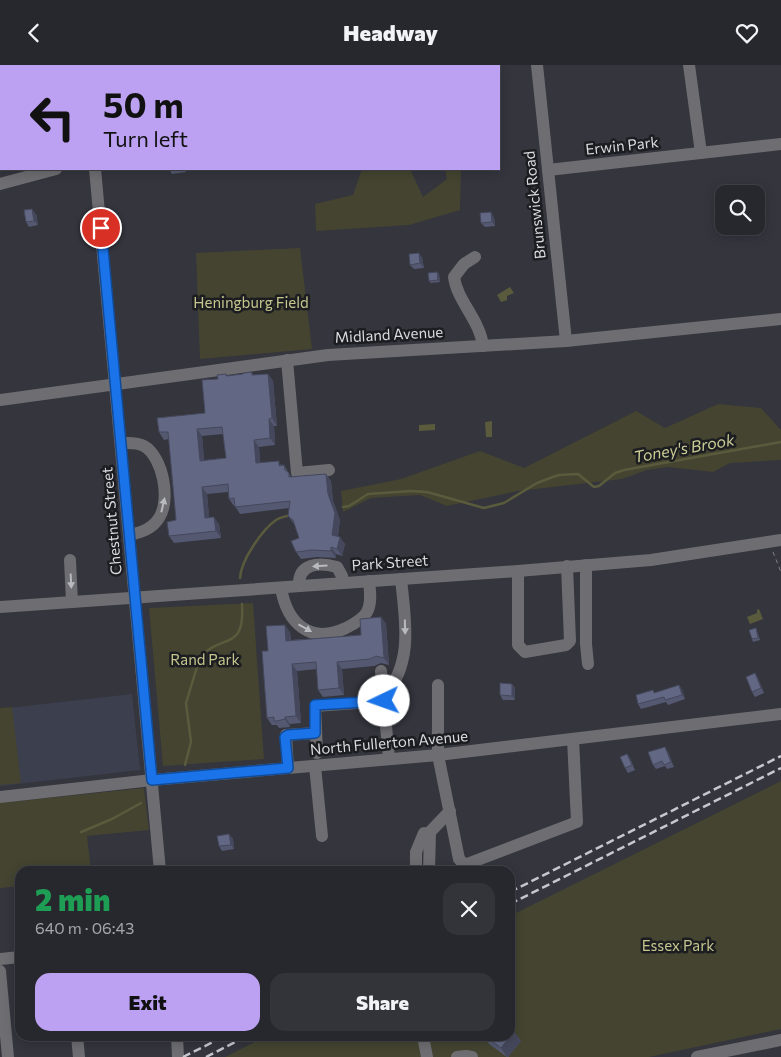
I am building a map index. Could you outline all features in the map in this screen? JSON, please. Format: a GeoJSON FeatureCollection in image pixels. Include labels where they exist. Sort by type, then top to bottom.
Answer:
{"type":"FeatureCollection","features":[{"type":"Feature","properties":{"kind":"street","name":"Brunswick Road"},"geometry":{"type":"LineString","coordinates":[[537,65],[566,341]]}},
{"type":"Feature","properties":{"kind":"street"},"geometry":{"type":"LineString","coordinates":[[689,65],[701,153]]}},
{"type":"Feature","properties":{"kind":"street","name":"Erwin Park"},"geometry":{"type":"LineString","coordinates":[[548,170],[701,153],[778,147]]}},
{"type":"Feature","properties":{"kind":"street"},"geometry":{"type":"LineString","coordinates":[[0,184],[52,170]]}},
{"type":"Feature","properties":{"kind":"street","name":"Chestnut Street"},"geometry":{"type":"LineString","coordinates":[[95,170],[160,866]]}},
{"type":"Feature","properties":{"kind":"street"},"geometry":{"type":"LineString","coordinates":[[475,257],[458,269],[454,277],[482,336],[483,346]]}},
{"type":"Feature","properties":{"kind":"street","name":"Midland Avenue"},"geometry":{"type":"LineString","coordinates":[[0,400],[328,355],[566,341],[781,319]]}},
{"type":"Feature","properties":{"kind":"street"},"geometry":{"type":"LineString","coordinates":[[287,360],[297,473],[329,470]]}},
{"type":"Feature","properties":{"kind":"street"},"geometry":{"type":"LineString","coordinates":[[121,443],[131,443],[146,447],[154,455],[160,467],[165,491],[165,501],[160,517],[146,530],[130,535]]}},
{"type":"Feature","properties":{"kind":"street","name":"Park Street"},"geometry":{"type":"LineString","coordinates":[[0,607],[299,587],[651,560],[781,540]]}},
{"type":"Feature","properties":{"kind":"street"},"geometry":{"type":"LineString","coordinates":[[70,560],[72,602]]}},
{"type":"Feature","properties":{"kind":"street"},"geometry":{"type":"LineString","coordinates":[[299,587],[298,579],[304,569],[324,565],[337,567],[342,576],[343,583]]}},
{"type":"Feature","properties":{"kind":"street"},"geometry":{"type":"LineString","coordinates":[[586,565],[586,643],[588,664]]}},
{"type":"Feature","properties":{"kind":"street"},"geometry":{"type":"LineString","coordinates":[[518,571],[518,645],[525,652],[566,645],[570,641],[567,567]]}},
{"type":"Feature","properties":{"kind":"street"},"geometry":{"type":"LineString","coordinates":[[322,836],[314,708],[316,705],[384,698],[393,685],[402,664],[405,624],[401,579]]}},
{"type":"Feature","properties":{"kind":"street"},"geometry":{"type":"LineString","coordinates":[[281,588],[283,599],[292,619],[300,627],[314,633],[324,633],[340,631],[354,624],[367,613],[370,600],[370,581]]}},
{"type":"Feature","properties":{"kind":"street"},"geometry":{"type":"LineString","coordinates":[[381,671],[389,759]]}},
{"type":"Feature","properties":{"kind":"street"},"geometry":{"type":"LineString","coordinates":[[438,685],[438,755],[459,859],[463,863],[467,864],[577,822],[573,739]]}},
{"type":"Feature","properties":{"kind":"street","name":"North Fullerton Avenue"},"geometry":{"type":"LineString","coordinates":[[0,797],[152,780],[288,768],[316,760],[389,759],[438,755],[781,714]]}},
{"type":"Feature","properties":{"kind":"street"},"geometry":{"type":"LineString","coordinates":[[288,768],[286,735],[315,733]]}},
{"type":"Feature","properties":{"kind":"street"},"geometry":{"type":"LineString","coordinates":[[430,866],[430,832],[450,811]]}},
{"type":"Feature","properties":{"kind":"street"},"geometry":{"type":"LineString","coordinates":[[416,866],[416,852],[424,833]]}},
{"type":"Feature","properties":{"kind":"street"},"geometry":{"type":"LineString","coordinates":[[0,959],[15,958]]}},
{"type":"Feature","properties":{"kind":"street"},"geometry":{"type":"LineString","coordinates":[[0,971],[8,1057]]}},
{"type":"Feature","properties":{"kind":"street"},"geometry":{"type":"LineString","coordinates":[[77,1041],[79,1057]]}},
{"type":"Feature","properties":{"kind":"street"},"geometry":{"type":"LineString","coordinates":[[177,1041],[178,1057]]}},
{"type":"Feature","properties":{"kind":"street"},"geometry":{"type":"LineString","coordinates":[[424,1041],[427,1057]]}},
{"type":"Feature","properties":{"kind":"street"},"geometry":{"type":"LineString","coordinates":[[697,1057],[781,1041]]}},
{"type":"Feature","properties":{"kind":"street"},"geometry":{"type":"LineString","coordinates":[[456,1057],[472,1057]]}},
{"type":"Feature","properties":{"kind":"path"},"geometry":{"type":"LineString","coordinates":[[768,542],[781,572]]}},
{"type":"Feature","properties":{"kind":"shaded area"},"geometry":{"type":"Polygon","coordinates":[[[510,287],[514,293],[507,296],[507,300],[501,302],[497,295],[510,287]]]}},
{"type":"Feature","properties":{"kind":"shaded area"},"geometry":{"type":"Polygon","coordinates":[[[492,421],[492,437],[486,437],[485,422],[492,421]]]}},
{"type":"Feature","properties":{"kind":"shaded area"},"geometry":{"type":"Polygon","coordinates":[[[435,424],[435,430],[419,431],[419,425],[435,424]]]}},
{"type":"Feature","properties":{"kind":"shaded area"},"geometry":{"type":"Polygon","coordinates":[[[759,609],[763,619],[750,624],[747,617],[757,613],[759,609]]]}},
{"type":"Feature","properties":{"kind":"shaded area"},"geometry":{"type":"Polygon","coordinates":[[[132,694],[140,770],[0,786],[0,709],[132,694]]]}},
{"type":"Feature","properties":{"kind":"green space"},"geometry":{"type":"Polygon","coordinates":[[[362,170],[410,170],[423,197],[447,179],[445,170],[461,170],[460,210],[409,225],[316,231],[315,204],[353,195],[362,170]]]}},
{"type":"Feature","properties":{"kind":"green space","name":"Heningburg Field"},"geometry":{"type":"Polygon","coordinates":[[[300,248],[312,349],[200,359],[196,253],[300,248]]]}},
{"type":"Feature","properties":{"kind":"green space"},"geometry":{"type":"Polygon","coordinates":[[[718,404],[761,408],[781,430],[781,460],[730,463],[713,472],[668,467],[647,470],[622,479],[518,491],[447,506],[420,495],[371,498],[343,512],[341,491],[401,479],[480,451],[524,468],[636,411],[665,428],[718,404]]]}},
{"type":"Feature","properties":{"kind":"green space","name":"Rand Park"},"geometry":{"type":"Polygon","coordinates":[[[253,603],[264,759],[163,766],[149,608],[253,603]]]}},
{"type":"Feature","properties":{"kind":"green space"},"geometry":{"type":"Polygon","coordinates":[[[12,707],[21,783],[0,785],[0,708],[12,707]]]}},
{"type":"Feature","properties":{"kind":"green space","name":"Essex Park"},"geometry":{"type":"Polygon","coordinates":[[[781,781],[781,1029],[649,1057],[225,1057],[257,1041],[515,1041],[515,914],[781,781]]]}},
{"type":"Feature","properties":{"kind":"green space"},"geometry":{"type":"Polygon","coordinates":[[[144,788],[149,830],[87,836],[90,866],[15,866],[15,886],[0,888],[0,803],[144,788]]]}},
{"type":"Feature","properties":{"kind":"building"},"geometry":{"type":"Polygon","coordinates":[[[32,209],[34,221],[26,222],[24,210],[32,209]]]}},
{"type":"Feature","properties":{"kind":"building"},"geometry":{"type":"Polygon","coordinates":[[[491,212],[492,222],[481,223],[480,213],[491,212]]]}},
{"type":"Feature","properties":{"kind":"building"},"geometry":{"type":"Polygon","coordinates":[[[419,253],[420,263],[410,265],[409,254],[419,253]]]}},
{"type":"Feature","properties":{"kind":"building"},"geometry":{"type":"Polygon","coordinates":[[[437,272],[438,280],[429,281],[428,273],[437,272]]]}},
{"type":"Feature","properties":{"kind":"building"},"geometry":{"type":"Polygon","coordinates":[[[252,372],[252,375],[268,374],[272,418],[269,419],[270,438],[254,440],[256,463],[279,461],[279,466],[284,465],[285,470],[289,473],[289,477],[326,474],[328,494],[335,513],[332,535],[340,537],[337,549],[331,547],[331,551],[312,550],[296,552],[291,541],[299,538],[293,520],[288,516],[290,501],[235,507],[234,498],[229,499],[228,484],[202,487],[205,518],[214,517],[216,531],[169,536],[167,522],[176,520],[168,432],[159,432],[157,418],[205,413],[202,380],[218,379],[217,375],[226,374],[226,376],[252,372]],[[222,427],[197,429],[200,461],[226,458],[222,427]]]}},
{"type":"Feature","properties":{"kind":"building"},"geometry":{"type":"Polygon","coordinates":[[[381,617],[384,658],[376,656],[370,659],[337,662],[339,688],[318,690],[316,662],[292,664],[296,716],[285,717],[285,719],[277,721],[274,721],[274,717],[267,718],[262,651],[268,651],[266,626],[285,625],[286,641],[361,635],[360,619],[381,617]]]}},
{"type":"Feature","properties":{"kind":"building"},"geometry":{"type":"Polygon","coordinates":[[[756,628],[758,638],[752,639],[749,630],[756,628]]]}},
{"type":"Feature","properties":{"kind":"building"},"geometry":{"type":"Polygon","coordinates":[[[755,673],[761,688],[752,692],[746,677],[755,673]]]}},
{"type":"Feature","properties":{"kind":"building"},"geometry":{"type":"Polygon","coordinates":[[[500,683],[512,684],[512,696],[500,695],[500,683]]]}},
{"type":"Feature","properties":{"kind":"building"},"geometry":{"type":"Polygon","coordinates":[[[679,685],[682,695],[665,700],[664,697],[638,704],[636,695],[653,690],[654,693],[679,685]]]}},
{"type":"Feature","properties":{"kind":"building"},"geometry":{"type":"Polygon","coordinates":[[[665,747],[671,762],[664,765],[662,761],[653,765],[648,752],[665,747]]]}},
{"type":"Feature","properties":{"kind":"building"},"geometry":{"type":"Polygon","coordinates":[[[627,754],[632,765],[625,768],[620,757],[627,754]]]}},
{"type":"Feature","properties":{"kind":"building"},"geometry":{"type":"Polygon","coordinates":[[[229,834],[231,845],[219,846],[217,836],[229,834]]]}},
{"type":"Feature","properties":{"kind":"building"},"geometry":{"type":"Polygon","coordinates":[[[492,1041],[506,1041],[501,1048],[492,1041]]]}},
{"type":"Feature","properties":{"kind":"waterway","name":"Toney's Brook"},"geometry":{"type":"LineString","coordinates":[[343,507],[349,506],[368,494],[411,491],[427,492],[484,508],[504,503],[537,483],[559,475],[578,474],[594,487],[599,486],[615,473],[624,470],[781,442]]}},
{"type":"Feature","properties":{"kind":"waterway","name":"Toney's Brook"},"geometry":{"type":"LineString","coordinates":[[240,578],[248,554],[265,531],[276,520],[292,515]]}},
{"type":"Feature","properties":{"kind":"waterway","name":"Toney's Brook"},"geometry":{"type":"LineString","coordinates":[[185,765],[191,742],[186,703],[200,657],[216,645],[236,636],[242,619],[242,604]]}},
{"type":"Feature","properties":{"kind":"waterway","name":"Toney's Brook"},"geometry":{"type":"LineString","coordinates":[[81,832],[112,819],[141,803]]}},
{"type":"Feature","properties":{"kind":"railway"},"geometry":{"type":"LineString","coordinates":[[515,889],[781,756]]}},
{"type":"Feature","properties":{"kind":"railway"},"geometry":{"type":"LineString","coordinates":[[515,901],[781,768]]}},
{"type":"Feature","properties":{"kind":"railway"},"geometry":{"type":"LineString","coordinates":[[183,1057],[215,1041]]}},
{"type":"Feature","properties":{"kind":"railway"},"geometry":{"type":"LineString","coordinates":[[206,1057],[237,1041]]}},
{"type":"Feature","properties":{"kind":"route"},"geometry":{"type":"LineString","coordinates":[[101,228],[152,780],[288,768],[285,737],[286,735],[315,733],[315,705],[384,701]]}}]}
